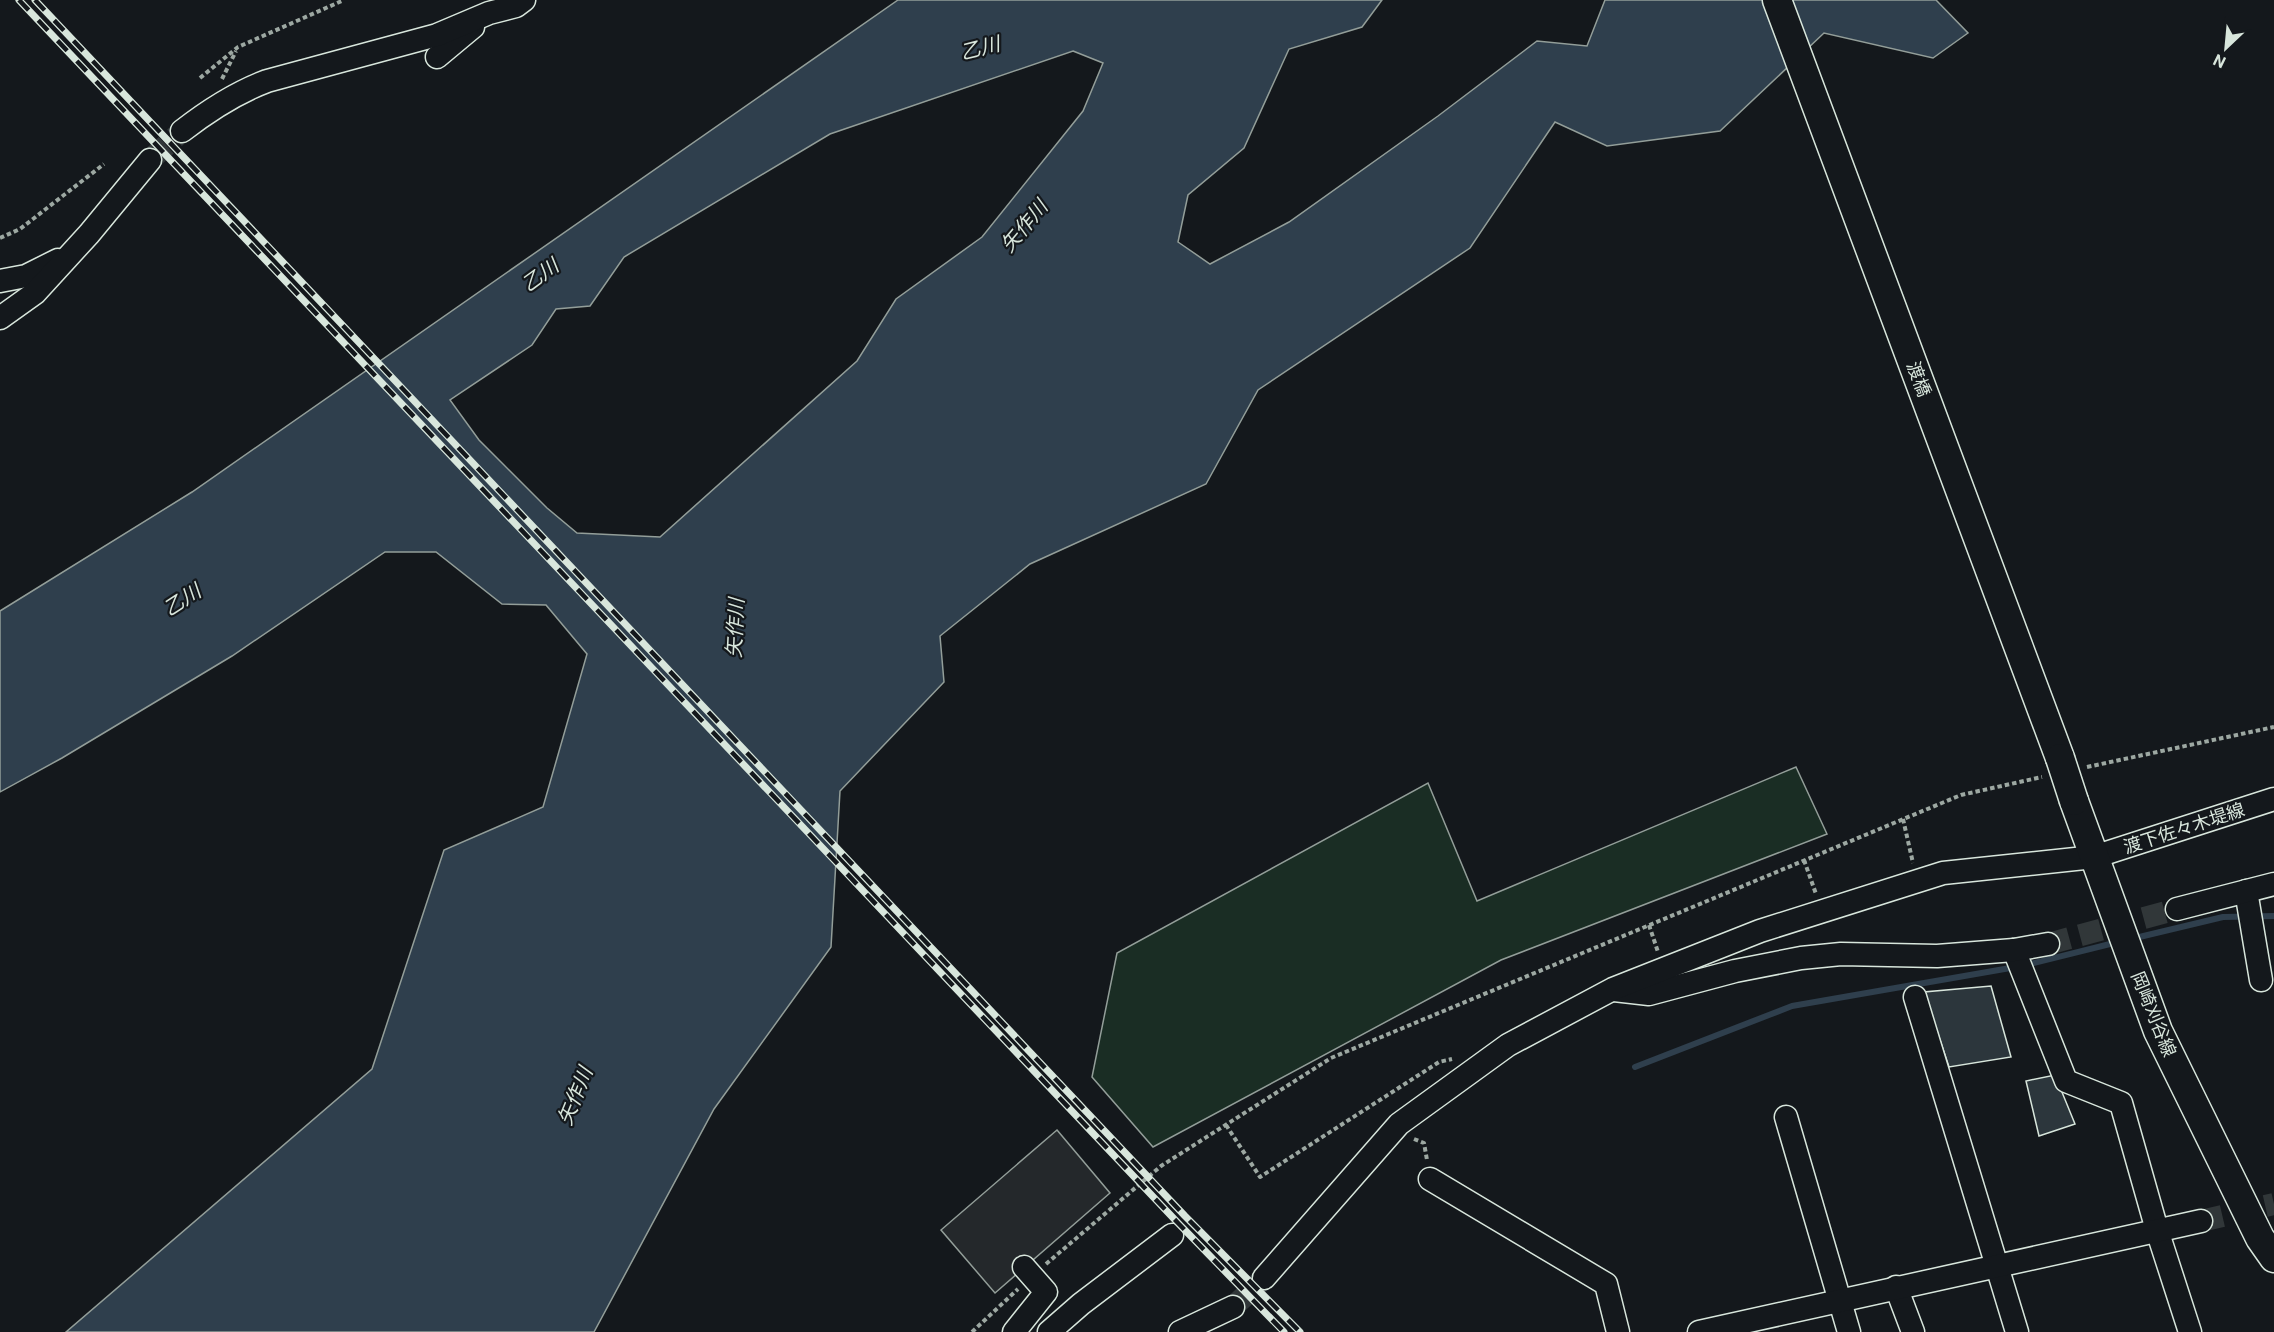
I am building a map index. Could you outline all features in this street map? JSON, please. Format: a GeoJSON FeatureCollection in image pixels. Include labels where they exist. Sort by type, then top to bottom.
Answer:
{"type":"FeatureCollection","features":[{"type":"Feature","properties":{"kind":"main road","name":"渡橋"},"geometry":{"type":"LineString","coordinates":[[1777,0],[2060,768]]}},
{"type":"Feature","properties":{"kind":"main road","name":"岡崎刈谷線"},"geometry":{"type":"LineString","coordinates":[[2060,768],[2158,1030],[2260,1238],[2274,1258]]}},
{"type":"Feature","properties":{"kind":"street"},"geometry":{"type":"LineString","coordinates":[[182,131],[225,100],[250,87],[437,34],[496,6],[516,6],[524,0]]}},
{"type":"Feature","properties":{"kind":"street"},"geometry":{"type":"LineString","coordinates":[[437,57],[496,6]]}},
{"type":"Feature","properties":{"kind":"street"},"geometry":{"type":"LineString","coordinates":[[0,318],[35,292],[150,160]]}},
{"type":"Feature","properties":{"kind":"street"},"geometry":{"type":"LineString","coordinates":[[0,280],[26,276],[70,254]]}},
{"type":"Feature","properties":{"kind":"street","name":"渡下佐々木堤線"},"geometry":{"type":"LineString","coordinates":[[1264,1278],[1394,1130],[1508,1045],[1613,989],[1760,932],[1943,873],[2094,857],[2273,799]]}},
{"type":"Feature","properties":{"kind":"street"},"geometry":{"type":"LineString","coordinates":[[2177,909],[2274,884]]}},
{"type":"Feature","properties":{"kind":"street"},"geometry":{"type":"LineString","coordinates":[[2246,891],[2261,980]]}},
{"type":"Feature","properties":{"kind":"street"},"geometry":{"type":"LineString","coordinates":[[1613,989],[1649,994],[1735,970],[1801,958],[1841,954],[1937,956],[2014,950],[2048,944]]}},
{"type":"Feature","properties":{"kind":"street"},"geometry":{"type":"LineString","coordinates":[[2014,950],[2066,1082],[2121,1103],[2157,1230],[2190,1332]]}},
{"type":"Feature","properties":{"kind":"street"},"geometry":{"type":"LineString","coordinates":[[1915,997],[2017,1332]]}},
{"type":"Feature","properties":{"kind":"street"},"geometry":{"type":"LineString","coordinates":[[1786,1117],[1849,1332]]}},
{"type":"Feature","properties":{"kind":"street"},"geometry":{"type":"LineString","coordinates":[[1430,1179],[1606,1284],[1618,1332]]}},
{"type":"Feature","properties":{"kind":"street"},"geometry":{"type":"LineString","coordinates":[[1698,1332],[2200,1221]]}},
{"type":"Feature","properties":{"kind":"street"},"geometry":{"type":"LineString","coordinates":[[1049,1332],[1081,1304],[1172,1235]]}},
{"type":"Feature","properties":{"kind":"street"},"geometry":{"type":"LineString","coordinates":[[1014,1332],[1046,1292],[1028,1271]]}},
{"type":"Feature","properties":{"kind":"street"},"geometry":{"type":"LineString","coordinates":[[1896,1287],[1913,1332]]}},
{"type":"Feature","properties":{"kind":"street"},"geometry":{"type":"LineString","coordinates":[[1180,1332],[1233,1307]]}},
{"type":"Feature","properties":{"kind":"path"},"geometry":{"type":"LineString","coordinates":[[200,78],[238,47],[345,0]]}},
{"type":"Feature","properties":{"kind":"path"},"geometry":{"type":"LineString","coordinates":[[0,238],[20,230],[104,164]]}},
{"type":"Feature","properties":{"kind":"path"},"geometry":{"type":"LineString","coordinates":[[972,1332],[1028,1271],[1161,1166],[1331,1058],[1961,795],[2060,768],[2274,727]]}},
{"type":"Feature","properties":{"kind":"path"},"geometry":{"type":"LineString","coordinates":[[1903,819],[1918,881]]}},
{"type":"Feature","properties":{"kind":"path"},"geometry":{"type":"LineString","coordinates":[[1804,860],[1823,912]]}},
{"type":"Feature","properties":{"kind":"path"},"geometry":{"type":"LineString","coordinates":[[1226,1125],[1260,1177],[1439,1062],[1462,1056]]}},
{"type":"Feature","properties":{"kind":"path"},"geometry":{"type":"LineString","coordinates":[[1394,1130],[1424,1143],[1430,1179]]}},
{"type":"Feature","properties":{"kind":"green space"},"geometry":{"type":"Polygon","coordinates":[[[1796,767],[1827,834],[1501,960],[1153,1147],[1092,1077],[1117,953],[1428,783],[1477,901],[1796,767]]]}},
{"type":"Feature","properties":{"kind":"shaded area"},"geometry":{"type":"Polygon","coordinates":[[[1057,1130],[1110,1193],[995,1293],[941,1230],[1057,1130]]]}},
{"type":"Feature","properties":{"kind":"water"},"geometry":{"type":"Polygon","coordinates":[[[898,0],[1382,0],[1362,27],[1289,49],[1244,148],[1188,195],[1178,242],[1210,264],[1289,222],[1438,116],[1537,41],[1587,46],[1605,0],[1936,0],[1968,33],[1933,58],[1824,33],[1720,131],[1607,146],[1555,122],[1470,248],[1258,390],[1206,484],[1030,564],[940,636],[944,682],[840,791],[831,947],[714,1109],[594,1332],[66,1332],[372,1069],[444,850],[543,807],[587,654],[546,605],[502,604],[436,552],[385,552],[232,656],[62,758],[0,792],[0,611],[192,492],[898,0]],[[1073,51],[830,134],[624,257],[590,306],[556,309],[532,345],[450,400],[479,440],[547,508],[577,533],[660,537],[857,361],[896,299],[982,237],[1083,111],[1103,63],[1073,51]]]}},
{"type":"Feature","properties":{"kind":"building"},"geometry":{"type":"Polygon","coordinates":[[[1991,986],[2011,1057],[1949,1067],[1924,992],[1991,986]]]}},
{"type":"Feature","properties":{"kind":"building"},"geometry":{"type":"Polygon","coordinates":[[[2055,1075],[2075,1124],[2039,1136],[2026,1081],[2055,1075]]]}},
{"type":"Feature","properties":{"kind":"waterway"},"geometry":{"type":"LineString","coordinates":[[2131,939],[2223,917],[2274,916]]}},
{"type":"Feature","properties":{"kind":"waterway"},"geometry":{"type":"LineString","coordinates":[[2026,965],[2118,942]]}},
{"type":"Feature","properties":{"kind":"waterway"},"geometry":{"type":"LineString","coordinates":[[1635,1067],[1792,1006],[2016,967]]}},
{"type":"Feature","properties":{"kind":"tunnel"},"geometry":{"type":"LineString","coordinates":[[150,160],[182,131]]}},
{"type":"Feature","properties":{"kind":"tunnel"},"geometry":{"type":"LineString","coordinates":[[2048,944],[2177,909]]}},
{"type":"Feature","properties":{"kind":"tunnel"},"geometry":{"type":"LineString","coordinates":[[2201,1221],[2274,1204]]}},
{"type":"Feature","properties":{"kind":"tunnel"},"geometry":{"type":"LineString","coordinates":[[1233,1307],[1264,1278]]}},
{"type":"Feature","properties":{"kind":"railway"},"geometry":{"type":"LineString","coordinates":[[19,0],[1178,1223],[1284,1332]]}},
{"type":"Feature","properties":{"kind":"railway"},"geometry":{"type":"LineString","coordinates":[[35,0],[1185,1216],[1300,1332]]}},
{"type":"Feature","properties":{"kind":"water label","name":"乙川"},"geometry":{"type":"Point","coordinates":[980,48]}},
{"type":"Feature","properties":{"kind":"water label","name":"矢作川"},"geometry":{"type":"Point","coordinates":[1024,226]}},
{"type":"Feature","properties":{"kind":"water label","name":"乙川"},"geometry":{"type":"Point","coordinates":[540,275]}},
{"type":"Feature","properties":{"kind":"water label","name":"乙川"},"geometry":{"type":"Point","coordinates":[182,600]}},
{"type":"Feature","properties":{"kind":"water label","name":"矢作川"},"geometry":{"type":"Point","coordinates":[735,628]}},
{"type":"Feature","properties":{"kind":"water label","name":"矢作川"},"geometry":{"type":"Point","coordinates":[575,1096]}}]}
